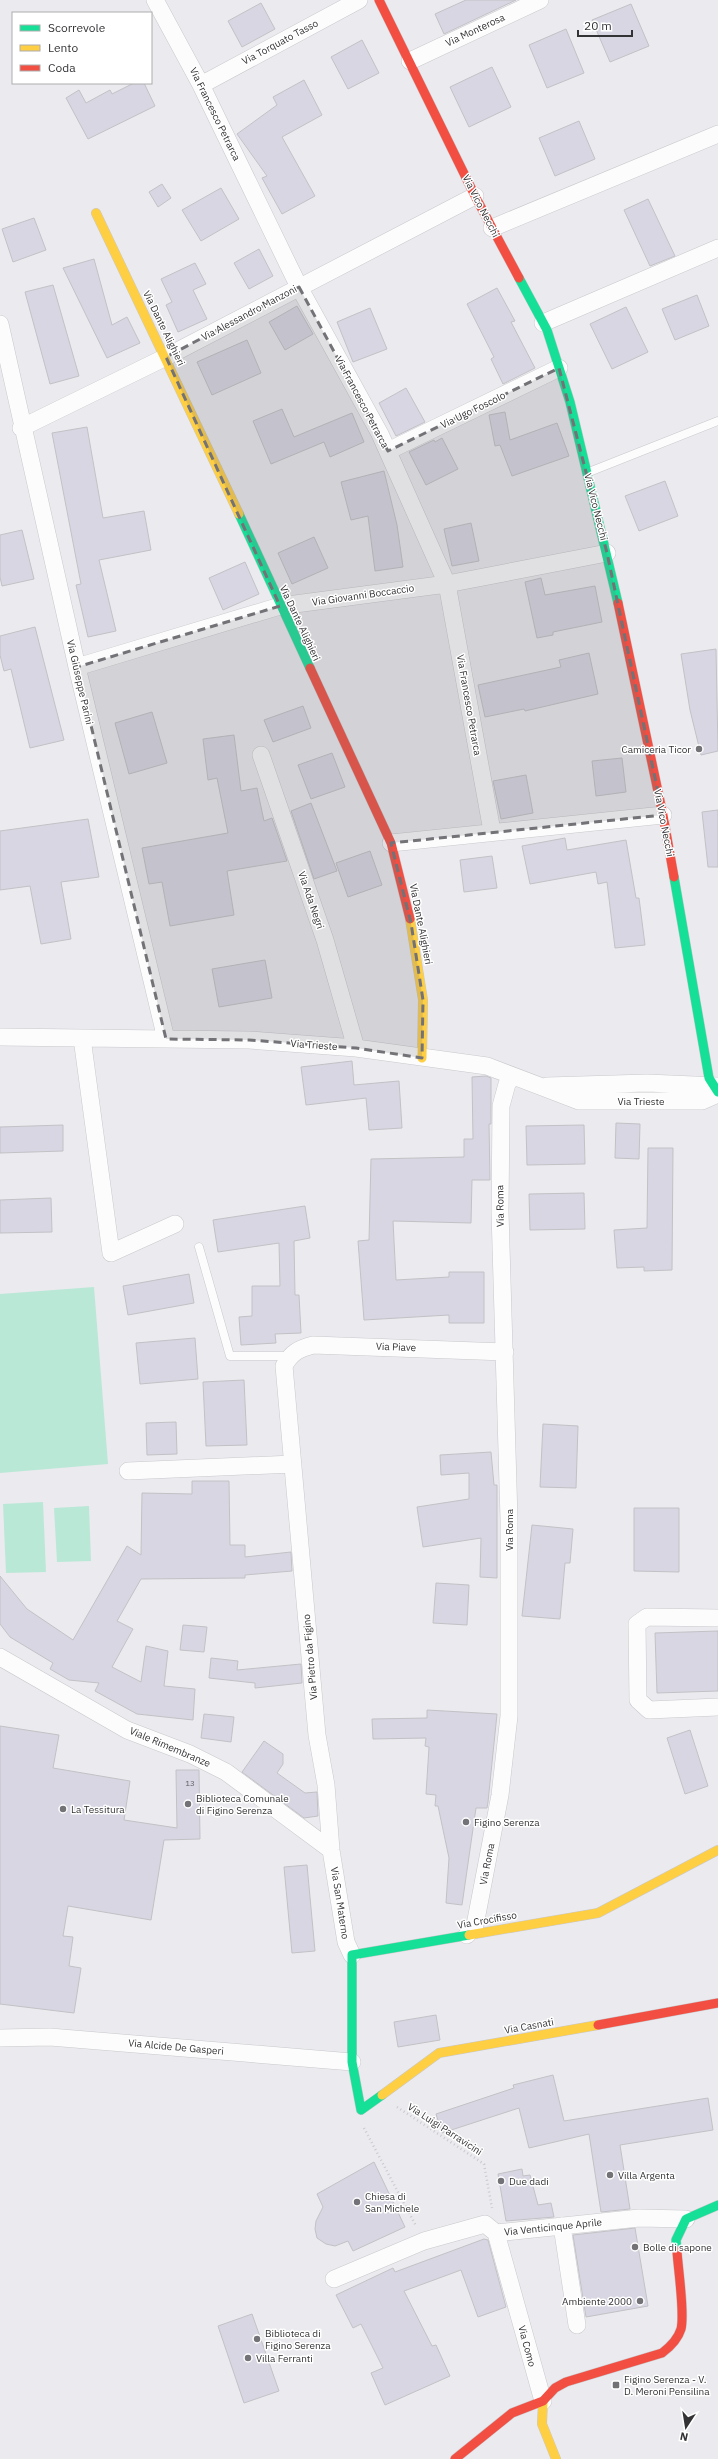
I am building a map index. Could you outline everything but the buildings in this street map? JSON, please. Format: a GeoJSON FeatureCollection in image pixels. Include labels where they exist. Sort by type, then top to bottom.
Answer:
{"type":"FeatureCollection","features":[{"type":"Feature","properties":{"kind":"street","name":"Via Francesco Petrarca"},"geometry":{"type":"LineString","coordinates":[[155,0],[201,85],[299,287],[388,451],[446,584],[492,831]]}},
{"type":"Feature","properties":{"kind":"street","name":"Via Torquato Tasso"},"geometry":{"type":"LineString","coordinates":[[201,85],[359,0]]}},
{"type":"Feature","properties":{"kind":"street","name":"Via Vico Necchi"},"geometry":{"type":"LineString","coordinates":[[379,0],[475,196],[543,323],[570,402],[607,552],[663,815],[715,1077]]}},
{"type":"Feature","properties":{"kind":"street","name":"Via Monterosa"},"geometry":{"type":"LineString","coordinates":[[410,61],[540,0]]}},
{"type":"Feature","properties":{"kind":"street"},"geometry":{"type":"LineString","coordinates":[[492,228],[718,134]]}},
{"type":"Feature","properties":{"kind":"street","name":"Via Alessandro Manzoni"},"geometry":{"type":"LineString","coordinates":[[21,428],[166,357],[475,196]]}},
{"type":"Feature","properties":{"kind":"street","name":"Via Dante Alighieri"},"geometry":{"type":"LineString","coordinates":[[96,213],[166,357],[391,843],[411,923],[424,1000],[422,1058]]}},
{"type":"Feature","properties":{"kind":"street"},"geometry":{"type":"LineString","coordinates":[[543,323],[718,248]]}},
{"type":"Feature","properties":{"kind":"street","name":"Via Giuseppe Parini"},"geometry":{"type":"LineString","coordinates":[[0,324],[21,428],[166,1039]]}},
{"type":"Feature","properties":{"kind":"street","name":"Via Ugo Foscolo"},"geometry":{"type":"LineString","coordinates":[[388,451],[559,368]]}},
{"type":"Feature","properties":{"kind":"street","name":"Via Giovanni Boccaccio"},"geometry":{"type":"LineString","coordinates":[[77,667],[280,606],[446,584],[607,552]]}},
{"type":"Feature","properties":{"kind":"street","name":"Via Ada Negri"},"geometry":{"type":"LineString","coordinates":[[261,755],[325,940],[356,1048]]}},
{"type":"Feature","properties":{"kind":"street"},"geometry":{"type":"LineString","coordinates":[[391,843],[492,831],[663,815]]}},
{"type":"Feature","properties":{"kind":"street"},"geometry":{"type":"LineString","coordinates":[[0,1037],[39,1038]]}},
{"type":"Feature","properties":{"kind":"street"},"geometry":{"type":"LineString","coordinates":[[0,1046],[39,1038]]}},
{"type":"Feature","properties":{"kind":"street","name":"Via Trieste"},"geometry":{"type":"LineString","coordinates":[[39,1038],[249,1040],[356,1048],[487,1066],[526,1081],[646,1083],[715,1077]]}},
{"type":"Feature","properties":{"kind":"street"},"geometry":{"type":"LineString","coordinates":[[82,1038],[111,1253],[175,1224]]}},
{"type":"Feature","properties":{"kind":"street","name":"Via Roma"},"geometry":{"type":"LineString","coordinates":[[467,1935],[475,1925],[500,1795],[509,1716],[509,1519],[500,1212],[500,1120],[505,1091],[526,1081]]}},
{"type":"Feature","properties":{"kind":"street","name":"Via Piave"},"geometry":{"type":"LineString","coordinates":[[290,1356],[299,1348],[320,1345],[505,1352]]}},
{"type":"Feature","properties":{"kind":"street"},"geometry":{"type":"LineString","coordinates":[[128,1471],[293,1464],[284,1372],[284,1366],[290,1356]]}},
{"type":"Feature","properties":{"kind":"street","name":"Via Pietro da Figino"},"geometry":{"type":"LineString","coordinates":[[293,1464],[317,1735],[326,1785],[331,1850]]}},
{"type":"Feature","properties":{"kind":"street"},"geometry":{"type":"LineString","coordinates":[[718,1618],[647,1617],[637,1624],[638,1700],[649,1710],[718,1707]]}},
{"type":"Feature","properties":{"kind":"street","name":"Viale Rimembranze"},"geometry":{"type":"LineString","coordinates":[[0,1657],[127,1730],[190,1754],[226,1772],[331,1850]]}},
{"type":"Feature","properties":{"kind":"street","name":"Via San Materno"},"geometry":{"type":"LineString","coordinates":[[331,1850],[346,1942],[352,1955]]}},
{"type":"Feature","properties":{"kind":"street","name":"Via Crocifisso"},"geometry":{"type":"LineString","coordinates":[[352,1955],[598,1912],[718,1850]]}},
{"type":"Feature","properties":{"kind":"street"},"geometry":{"type":"LineString","coordinates":[[352,1955],[352,2062],[361,2110]]}},
{"type":"Feature","properties":{"kind":"street","name":"Via Casnati"},"geometry":{"type":"LineString","coordinates":[[361,2110],[439,2053],[718,2003]]}},
{"type":"Feature","properties":{"kind":"street","name":"Via Alcide De Gasperi"},"geometry":{"type":"LineString","coordinates":[[0,2038],[58,2038],[352,2062]]}},
{"type":"Feature","properties":{"kind":"street"},"geometry":{"type":"LineString","coordinates":[[455,2459],[512,2413],[543,2401],[555,2388],[566,2382],[662,2352],[676,2340],[681,2332],[682,2324],[676,2240],[686,2219],[718,2205]]}},
{"type":"Feature","properties":{"kind":"street","name":"Via Venticinque Aprile"},"geometry":{"type":"LineString","coordinates":[[424,2241],[485,2224],[496,2232],[639,2218],[686,2219]]}},
{"type":"Feature","properties":{"kind":"street"},"geometry":{"type":"LineString","coordinates":[[562,2226],[577,2325]]}},
{"type":"Feature","properties":{"kind":"street","name":"Via Como"},"geometry":{"type":"LineString","coordinates":[[496,2232],[543,2401],[540,2414],[544,2436],[556,2459]]}},
{"type":"Feature","properties":{"kind":"street"},"geometry":{"type":"LineString","coordinates":[[334,2278],[424,2241]]}},
{"type":"Feature","properties":{"kind":"lane"},"geometry":{"type":"LineString","coordinates":[[588,472],[718,421]]}},
{"type":"Feature","properties":{"kind":"lane","name":"Via Piave"},"geometry":{"type":"LineString","coordinates":[[199,1247],[230,1356],[290,1356]]}},
{"type":"Feature","properties":{"kind":"path","name":"Via Luigi Parravicini"},"geometry":{"type":"LineString","coordinates":[[380,2096],[484,2164],[496,2232]]}},
{"type":"Feature","properties":{"kind":"path"},"geometry":{"type":"LineString","coordinates":[[361,2110],[364,2128],[424,2241]]}},
{"type":"Feature","properties":{"kind":"highlighted area"},"geometry":{"type":"Polygon","coordinates":[[[299,287],[388,451],[559,368],[607,553],[663,815],[391,843],[411,923],[423,1000],[422,1058],[356,1048],[249,1040],[166,1039],[77,667],[280,606],[166,357],[299,287]]]}},
{"type":"Feature","properties":{"kind":"green space"},"geometry":{"type":"Polygon","coordinates":[[[94,1287],[108,1464],[0,1473],[0,1294],[94,1287]]]}},
{"type":"Feature","properties":{"kind":"green space"},"geometry":{"type":"Polygon","coordinates":[[[43,1502],[46,1572],[6,1573],[3,1504],[43,1502]]]}},
{"type":"Feature","properties":{"kind":"green space"},"geometry":{"type":"Polygon","coordinates":[[[89,1506],[91,1561],[57,1562],[54,1508],[89,1506]]]}},
{"type":"Feature","properties":{"kind":"traffic: fast"},"geometry":{"type":"LineString","coordinates":[[519,278],[547,330],[570,402],[618,603]]}},
{"type":"Feature","properties":{"kind":"traffic: fast"},"geometry":{"type":"LineString","coordinates":[[239,514],[310,668]]}},
{"type":"Feature","properties":{"kind":"traffic: fast"},"geometry":{"type":"LineString","coordinates":[[674,877],[709,1078],[718,1092]]}},
{"type":"Feature","properties":{"kind":"traffic: fast"},"geometry":{"type":"LineString","coordinates":[[382,2095],[361,2110],[352,2062],[352,1955],[469,1935]]}},
{"type":"Feature","properties":{"kind":"traffic: fast"},"geometry":{"type":"LineString","coordinates":[[677,2251],[676,2240],[686,2219],[718,2205]]}},
{"type":"Feature","properties":{"kind":"traffic: slow"},"geometry":{"type":"LineString","coordinates":[[96,213],[239,514]]}},
{"type":"Feature","properties":{"kind":"traffic: slow"},"geometry":{"type":"LineString","coordinates":[[410,919],[423,1000],[422,1058]]}},
{"type":"Feature","properties":{"kind":"traffic: slow"},"geometry":{"type":"LineString","coordinates":[[469,1935],[598,1913],[718,1850]]}},
{"type":"Feature","properties":{"kind":"traffic: slow"},"geometry":{"type":"LineString","coordinates":[[382,2095],[439,2053],[598,2025]]}},
{"type":"Feature","properties":{"kind":"traffic: slow"},"geometry":{"type":"LineString","coordinates":[[543,2401],[542,2424],[556,2459]]}},
{"type":"Feature","properties":{"kind":"traffic: jam"},"geometry":{"type":"LineString","coordinates":[[379,0],[475,196],[519,278]]}},
{"type":"Feature","properties":{"kind":"traffic: jam"},"geometry":{"type":"LineString","coordinates":[[618,603],[663,815],[674,877]]}},
{"type":"Feature","properties":{"kind":"traffic: jam"},"geometry":{"type":"LineString","coordinates":[[310,668],[391,843],[410,919]]}},
{"type":"Feature","properties":{"kind":"traffic: jam"},"geometry":{"type":"LineString","coordinates":[[598,2025],[718,2003]]}},
{"type":"Feature","properties":{"kind":"traffic: jam"},"geometry":{"type":"LineString","coordinates":[[455,2459],[512,2413],[543,2401],[555,2388],[566,2382],[662,2353],[668,2348],[678,2336],[682,2322],[682,2302],[677,2251]]}},
{"type":"Feature","properties":{"kind":"place","name":"Camiceria Ticor"},"geometry":{"type":"Point","coordinates":[699,749]}},
{"type":"Feature","properties":{"kind":"place","name":"Biblioteca Comunale di Figino Serenza"},"geometry":{"type":"Point","coordinates":[188,1804]}},
{"type":"Feature","properties":{"kind":"place","name":"La Tessitura"},"geometry":{"type":"Point","coordinates":[63,1809]}},
{"type":"Feature","properties":{"kind":"place","name":"Figino Serenza"},"geometry":{"type":"Point","coordinates":[466,1822]}},
{"type":"Feature","properties":{"kind":"place","name":"Villa Argenta"},"geometry":{"type":"Point","coordinates":[610,2175]}},
{"type":"Feature","properties":{"kind":"place","name":"Due dadi"},"geometry":{"type":"Point","coordinates":[501,2181]}},
{"type":"Feature","properties":{"kind":"place","name":"Chiesa di San Michele"},"geometry":{"type":"Point","coordinates":[357,2202]}},
{"type":"Feature","properties":{"kind":"place","name":"Bolle di sapone"},"geometry":{"type":"Point","coordinates":[635,2247]}},
{"type":"Feature","properties":{"kind":"place","name":"Ambiente 2000"},"geometry":{"type":"Point","coordinates":[640,2301]}},
{"type":"Feature","properties":{"kind":"place","name":"Biblioteca di Figino Serenza"},"geometry":{"type":"Point","coordinates":[257,2339]}},
{"type":"Feature","properties":{"kind":"place","name":"Villa Ferranti"},"geometry":{"type":"Point","coordinates":[248,2358]}},
{"type":"Feature","properties":{"kind":"place","name":"Figino Serenza - V. D. Meroni Pensilina"},"geometry":{"type":"Point","coordinates":[616,2385]}}]}
